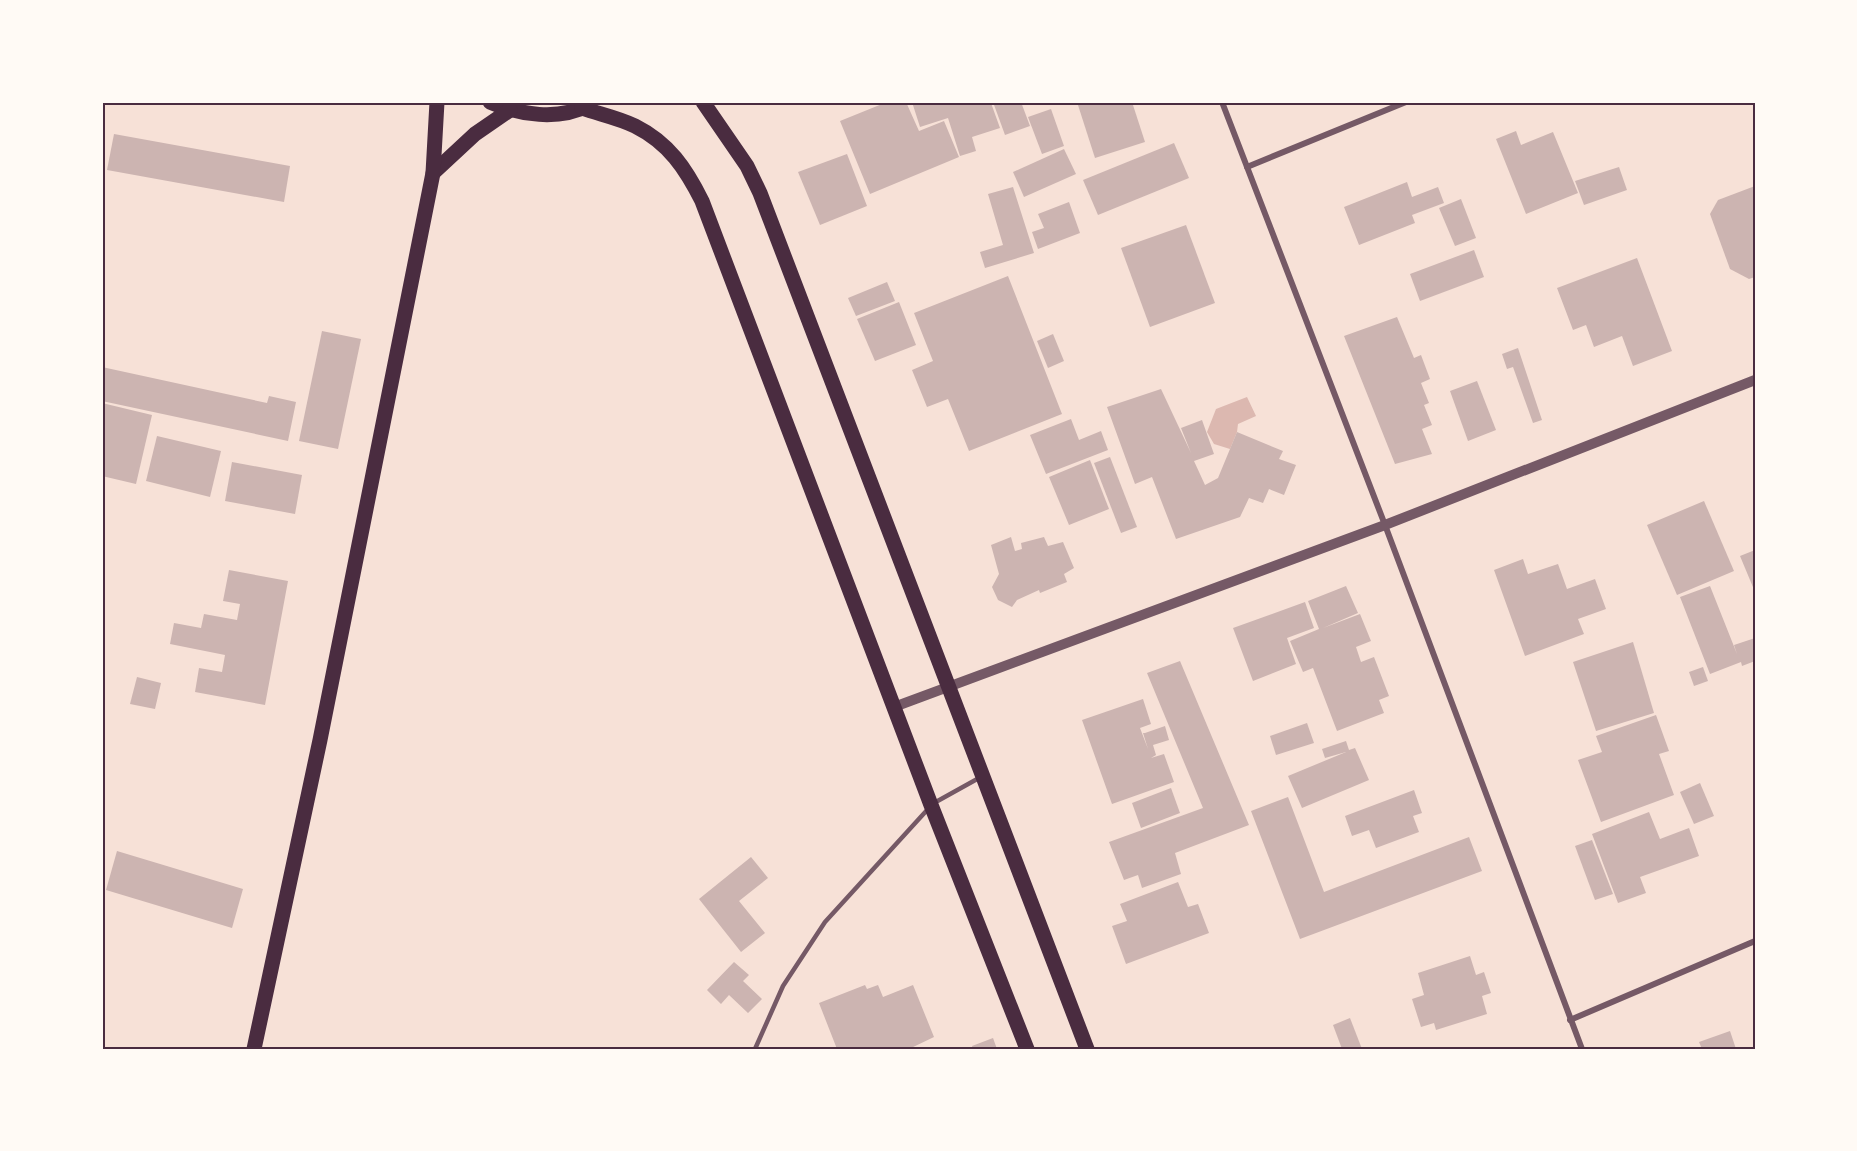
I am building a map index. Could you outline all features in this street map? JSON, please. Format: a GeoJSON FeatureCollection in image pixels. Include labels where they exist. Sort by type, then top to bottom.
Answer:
{"type":"FeatureCollection","features":[{"type":"Feature","properties":{"kind":"main road"},"geometry":{"type":"LineString","coordinates":[[254,1049],[322,728],[433,173],[437,102]]}},
{"type":"Feature","properties":{"kind":"main road"},"geometry":{"type":"LineString","coordinates":[[490,102],[510,110],[546,115],[588,105],[635,126],[665,146],[686,171],[702,201],[931,805],[1027,1049]]}},
{"type":"Feature","properties":{"kind":"main road"},"geometry":{"type":"LineString","coordinates":[[703,102],[747,166],[760,193],[1087,1049]]}},
{"type":"Feature","properties":{"kind":"main road"},"geometry":{"type":"LineString","coordinates":[[433,173],[475,134],[510,110]]}},
{"type":"Feature","properties":{"kind":"street"},"geometry":{"type":"LineString","coordinates":[[1222,102],[1385,525],[1582,1049]]}},
{"type":"Feature","properties":{"kind":"street"},"geometry":{"type":"LineString","coordinates":[[1247,167],[1406,102]]}},
{"type":"Feature","properties":{"kind":"street"},"geometry":{"type":"LineString","coordinates":[[894,707],[1385,525],[1755,380]]}},
{"type":"Feature","properties":{"kind":"street"},"geometry":{"type":"LineString","coordinates":[[1570,1020],[1755,941]]}},
{"type":"Feature","properties":{"kind":"lane"},"geometry":{"type":"LineString","coordinates":[[755,1049],[783,986],[825,922],[931,805],[981,776]]}},
{"type":"Feature","properties":{"kind":"shaded area"},"geometry":{"type":"Polygon","coordinates":[[[1247,397],[1256,416],[1238,424],[1230,449],[1214,444],[1207,432],[1216,409],[1247,397]]]}},
{"type":"Feature","properties":{"kind":"building"},"geometry":{"type":"Polygon","coordinates":[[[887,102],[906,102],[919,131],[944,121],[959,157],[870,194],[840,121],[887,102]]]}},
{"type":"Feature","properties":{"kind":"building"},"geometry":{"type":"Polygon","coordinates":[[[912,102],[982,102],[983,105],[991,103],[1000,128],[972,137],[976,151],[960,156],[948,118],[920,127],[912,102]]]}},
{"type":"Feature","properties":{"kind":"building"},"geometry":{"type":"Polygon","coordinates":[[[993,102],[1021,102],[1030,126],[1005,135],[993,102]]]}},
{"type":"Feature","properties":{"kind":"building"},"geometry":{"type":"Polygon","coordinates":[[[1077,102],[1132,102],[1145,142],[1095,158],[1077,102]]]}},
{"type":"Feature","properties":{"kind":"building"},"geometry":{"type":"Polygon","coordinates":[[[1051,109],[1064,146],[1042,154],[1028,117],[1051,109]]]}},
{"type":"Feature","properties":{"kind":"building"},"geometry":{"type":"Polygon","coordinates":[[[1516,131],[1521,145],[1553,132],[1578,193],[1526,214],[1496,139],[1516,131]]]}},
{"type":"Feature","properties":{"kind":"building"},"geometry":{"type":"Polygon","coordinates":[[[114,134],[290,166],[284,202],[107,170],[114,134]]]}},
{"type":"Feature","properties":{"kind":"building"},"geometry":{"type":"Polygon","coordinates":[[[1174,143],[1189,178],[1098,215],[1083,180],[1174,143]]]}},
{"type":"Feature","properties":{"kind":"building"},"geometry":{"type":"Polygon","coordinates":[[[1064,149],[1076,174],[1024,197],[1013,172],[1064,149]]]}},
{"type":"Feature","properties":{"kind":"building"},"geometry":{"type":"Polygon","coordinates":[[[847,154],[867,206],[820,225],[798,172],[847,154]]]}},
{"type":"Feature","properties":{"kind":"building"},"geometry":{"type":"Polygon","coordinates":[[[1619,167],[1627,190],[1584,205],[1575,181],[1619,167]]]}},
{"type":"Feature","properties":{"kind":"building"},"geometry":{"type":"Polygon","coordinates":[[[1407,182],[1412,197],[1438,187],[1444,203],[1412,215],[1415,223],[1359,245],[1344,207],[1407,182]]]}},
{"type":"Feature","properties":{"kind":"building"},"geometry":{"type":"Polygon","coordinates":[[[1755,186],[1755,277],[1749,279],[1730,269],[1710,214],[1718,200],[1755,186]]]}},
{"type":"Feature","properties":{"kind":"building"},"geometry":{"type":"Polygon","coordinates":[[[1013,187],[1034,253],[985,268],[980,252],[1003,245],[988,194],[1013,187]]]}},
{"type":"Feature","properties":{"kind":"building"},"geometry":{"type":"Polygon","coordinates":[[[1461,199],[1476,238],[1455,246],[1439,208],[1461,199]]]}},
{"type":"Feature","properties":{"kind":"building"},"geometry":{"type":"Polygon","coordinates":[[[1069,202],[1080,233],[1038,249],[1032,232],[1044,228],[1038,214],[1069,202]]]}},
{"type":"Feature","properties":{"kind":"building"},"geometry":{"type":"Polygon","coordinates":[[[1186,225],[1215,303],[1150,327],[1121,248],[1186,225]]]}},
{"type":"Feature","properties":{"kind":"building"},"geometry":{"type":"Polygon","coordinates":[[[1474,250],[1484,277],[1420,301],[1410,274],[1474,250]]]}},
{"type":"Feature","properties":{"kind":"building"},"geometry":{"type":"Polygon","coordinates":[[[1637,258],[1672,351],[1633,366],[1622,336],[1594,347],[1586,325],[1573,330],[1557,288],[1637,258]]]}},
{"type":"Feature","properties":{"kind":"building"},"geometry":{"type":"Polygon","coordinates":[[[1008,276],[1062,414],[969,451],[948,399],[927,407],[912,370],[933,361],[914,313],[1008,276]]]}},
{"type":"Feature","properties":{"kind":"building"},"geometry":{"type":"Polygon","coordinates":[[[887,282],[895,301],[856,316],[848,298],[887,282]]]}},
{"type":"Feature","properties":{"kind":"building"},"geometry":{"type":"Polygon","coordinates":[[[899,302],[916,345],[875,361],[857,319],[899,302]]]}},
{"type":"Feature","properties":{"kind":"building"},"geometry":{"type":"Polygon","coordinates":[[[1397,317],[1414,358],[1421,355],[1430,379],[1421,383],[1429,403],[1424,405],[1432,425],[1422,429],[1432,454],[1395,464],[1344,336],[1397,317]]]}},
{"type":"Feature","properties":{"kind":"building"},"geometry":{"type":"Polygon","coordinates":[[[322,331],[361,339],[338,449],[299,441],[322,331]]]}},
{"type":"Feature","properties":{"kind":"building"},"geometry":{"type":"Polygon","coordinates":[[[1053,334],[1064,361],[1048,368],[1037,341],[1053,334]]]}},
{"type":"Feature","properties":{"kind":"building"},"geometry":{"type":"Polygon","coordinates":[[[1518,348],[1542,420],[1533,423],[1513,367],[1507,369],[1502,354],[1518,348]]]}},
{"type":"Feature","properties":{"kind":"building"},"geometry":{"type":"Polygon","coordinates":[[[102,367],[267,403],[269,396],[296,402],[288,441],[102,401],[102,367]]]}},
{"type":"Feature","properties":{"kind":"building"},"geometry":{"type":"Polygon","coordinates":[[[1477,381],[1496,430],[1468,441],[1450,391],[1477,381]]]}},
{"type":"Feature","properties":{"kind":"building"},"geometry":{"type":"Polygon","coordinates":[[[1161,389],[1191,453],[1181,428],[1202,420],[1214,454],[1194,461],[1205,485],[1218,478],[1237,432],[1283,451],[1279,459],[1296,465],[1284,495],[1269,489],[1263,503],[1249,498],[1240,517],[1176,539],[1152,477],[1135,484],[1107,407],[1161,389]]]}},
{"type":"Feature","properties":{"kind":"building"},"geometry":{"type":"Polygon","coordinates":[[[102,403],[152,415],[136,484],[102,476],[102,403]]]}},
{"type":"Feature","properties":{"kind":"building"},"geometry":{"type":"Polygon","coordinates":[[[1071,419],[1079,440],[1101,431],[1108,450],[1046,474],[1030,435],[1071,419]]]}},
{"type":"Feature","properties":{"kind":"building"},"geometry":{"type":"Polygon","coordinates":[[[157,436],[221,451],[210,497],[146,481],[157,436]]]}},
{"type":"Feature","properties":{"kind":"building"},"geometry":{"type":"Polygon","coordinates":[[[1110,457],[1137,527],[1121,533],[1094,463],[1110,457]]]}},
{"type":"Feature","properties":{"kind":"building"},"geometry":{"type":"Polygon","coordinates":[[[1090,460],[1109,509],[1069,525],[1049,477],[1090,460]]]}},
{"type":"Feature","properties":{"kind":"building"},"geometry":{"type":"Polygon","coordinates":[[[232,462],[302,475],[295,514],[225,501],[232,462]]]}},
{"type":"Feature","properties":{"kind":"building"},"geometry":{"type":"Polygon","coordinates":[[[1704,501],[1734,571],[1677,595],[1647,525],[1704,501]]]}},
{"type":"Feature","properties":{"kind":"building"},"geometry":{"type":"Polygon","coordinates":[[[1011,537],[1015,551],[1022,549],[1021,543],[1044,537],[1048,546],[1063,542],[1074,568],[1064,574],[1067,582],[1040,593],[1039,590],[1017,600],[1012,607],[998,600],[992,587],[999,574],[991,545],[1011,537]]]}},
{"type":"Feature","properties":{"kind":"building"},"geometry":{"type":"Polygon","coordinates":[[[1755,550],[1755,592],[1740,556],[1755,550]]]}},
{"type":"Feature","properties":{"kind":"building"},"geometry":{"type":"Polygon","coordinates":[[[1523,559],[1528,574],[1558,564],[1567,589],[1595,579],[1606,609],[1578,619],[1584,634],[1525,656],[1494,570],[1523,559]]]}},
{"type":"Feature","properties":{"kind":"building"},"geometry":{"type":"Polygon","coordinates":[[[229,570],[288,581],[265,705],[195,692],[199,668],[222,672],[225,655],[170,644],[174,623],[201,628],[204,614],[237,620],[240,604],[223,601],[229,570]]]}},
{"type":"Feature","properties":{"kind":"building"},"geometry":{"type":"Polygon","coordinates":[[[1346,586],[1358,613],[1323,628],[1360,614],[1371,641],[1356,647],[1361,662],[1374,657],[1389,696],[1379,700],[1384,713],[1337,731],[1313,668],[1303,672],[1290,641],[1319,629],[1308,601],[1346,586]]]}},
{"type":"Feature","properties":{"kind":"building"},"geometry":{"type":"Polygon","coordinates":[[[1710,586],[1737,654],[1734,645],[1755,638],[1755,661],[1742,666],[1741,662],[1710,674],[1680,597],[1710,586]]]}},
{"type":"Feature","properties":{"kind":"building"},"geometry":{"type":"Polygon","coordinates":[[[1305,602],[1314,628],[1287,638],[1296,664],[1253,681],[1233,628],[1305,602]]]}},
{"type":"Feature","properties":{"kind":"building"},"geometry":{"type":"Polygon","coordinates":[[[1633,642],[1654,713],[1596,731],[1573,662],[1633,642]]]}},
{"type":"Feature","properties":{"kind":"building"},"geometry":{"type":"Polygon","coordinates":[[[1180,661],[1249,825],[1175,853],[1181,874],[1142,888],[1138,875],[1124,880],[1109,842],[1203,808],[1147,673],[1180,661]]]}},
{"type":"Feature","properties":{"kind":"building"},"geometry":{"type":"Polygon","coordinates":[[[1703,667],[1708,681],[1694,686],[1689,672],[1703,667]]]}},
{"type":"Feature","properties":{"kind":"building"},"geometry":{"type":"Polygon","coordinates":[[[137,677],[161,683],[155,709],[130,704],[137,677]]]}},
{"type":"Feature","properties":{"kind":"building"},"geometry":{"type":"Polygon","coordinates":[[[1143,699],[1151,724],[1140,728],[1148,749],[1143,733],[1165,726],[1169,740],[1153,745],[1156,755],[1151,758],[1164,754],[1174,782],[1112,804],[1082,720],[1143,699]]]}},
{"type":"Feature","properties":{"kind":"building"},"geometry":{"type":"Polygon","coordinates":[[[1656,715],[1669,751],[1659,754],[1674,795],[1601,822],[1578,760],[1602,752],[1596,736],[1656,715]]]}},
{"type":"Feature","properties":{"kind":"building"},"geometry":{"type":"Polygon","coordinates":[[[1307,723],[1314,743],[1276,755],[1270,736],[1307,723]]]}},
{"type":"Feature","properties":{"kind":"building"},"geometry":{"type":"Polygon","coordinates":[[[1346,741],[1349,750],[1355,748],[1369,780],[1302,808],[1288,776],[1346,752],[1325,758],[1322,749],[1346,741]]]}},
{"type":"Feature","properties":{"kind":"building"},"geometry":{"type":"Polygon","coordinates":[[[1700,783],[1714,816],[1694,824],[1680,792],[1700,783]]]}},
{"type":"Feature","properties":{"kind":"building"},"geometry":{"type":"Polygon","coordinates":[[[1171,788],[1180,813],[1141,828],[1132,803],[1171,788]]]}},
{"type":"Feature","properties":{"kind":"building"},"geometry":{"type":"Polygon","coordinates":[[[1414,790],[1422,813],[1413,816],[1419,832],[1376,848],[1369,830],[1352,836],[1345,816],[1414,790]]]}},
{"type":"Feature","properties":{"kind":"building"},"geometry":{"type":"Polygon","coordinates":[[[1288,797],[1324,892],[1469,837],[1482,871],[1300,939],[1251,811],[1288,797]]]}},
{"type":"Feature","properties":{"kind":"building"},"geometry":{"type":"Polygon","coordinates":[[[1649,812],[1660,839],[1689,828],[1699,856],[1640,877],[1646,893],[1618,903],[1592,834],[1649,812]]]}},
{"type":"Feature","properties":{"kind":"building"},"geometry":{"type":"Polygon","coordinates":[[[1592,840],[1613,894],[1595,900],[1575,846],[1592,840]]]}},
{"type":"Feature","properties":{"kind":"building"},"geometry":{"type":"Polygon","coordinates":[[[117,851],[243,889],[232,928],[106,890],[117,851]]]}},
{"type":"Feature","properties":{"kind":"building"},"geometry":{"type":"Polygon","coordinates":[[[751,857],[768,878],[739,901],[765,933],[741,952],[699,899],[751,857]]]}},
{"type":"Feature","properties":{"kind":"building"},"geometry":{"type":"Polygon","coordinates":[[[1178,882],[1188,907],[1198,904],[1209,933],[1126,964],[1112,926],[1127,921],[1120,904],[1178,882]]]}},
{"type":"Feature","properties":{"kind":"building"},"geometry":{"type":"Polygon","coordinates":[[[1470,956],[1476,975],[1484,972],[1491,993],[1482,996],[1487,1014],[1436,1030],[1434,1023],[1421,1027],[1412,999],[1424,995],[1418,973],[1470,956]]]}},
{"type":"Feature","properties":{"kind":"building"},"geometry":{"type":"Polygon","coordinates":[[[734,962],[749,975],[743,981],[762,999],[748,1013],[729,995],[721,1004],[707,990],[734,962]]]}},
{"type":"Feature","properties":{"kind":"building"},"geometry":{"type":"Polygon","coordinates":[[[865,985],[867,989],[878,985],[883,997],[913,985],[934,1037],[909,1049],[837,1049],[819,1003],[865,985]]]}},
{"type":"Feature","properties":{"kind":"building"},"geometry":{"type":"Polygon","coordinates":[[[1350,1018],[1362,1049],[1342,1049],[1333,1025],[1350,1018]]]}},
{"type":"Feature","properties":{"kind":"building"},"geometry":{"type":"Polygon","coordinates":[[[1730,1031],[1736,1049],[1702,1049],[1699,1042],[1730,1031]]]}},
{"type":"Feature","properties":{"kind":"building"},"geometry":{"type":"Polygon","coordinates":[[[993,1038],[997,1049],[973,1049],[972,1046],[993,1038]]]}}]}
